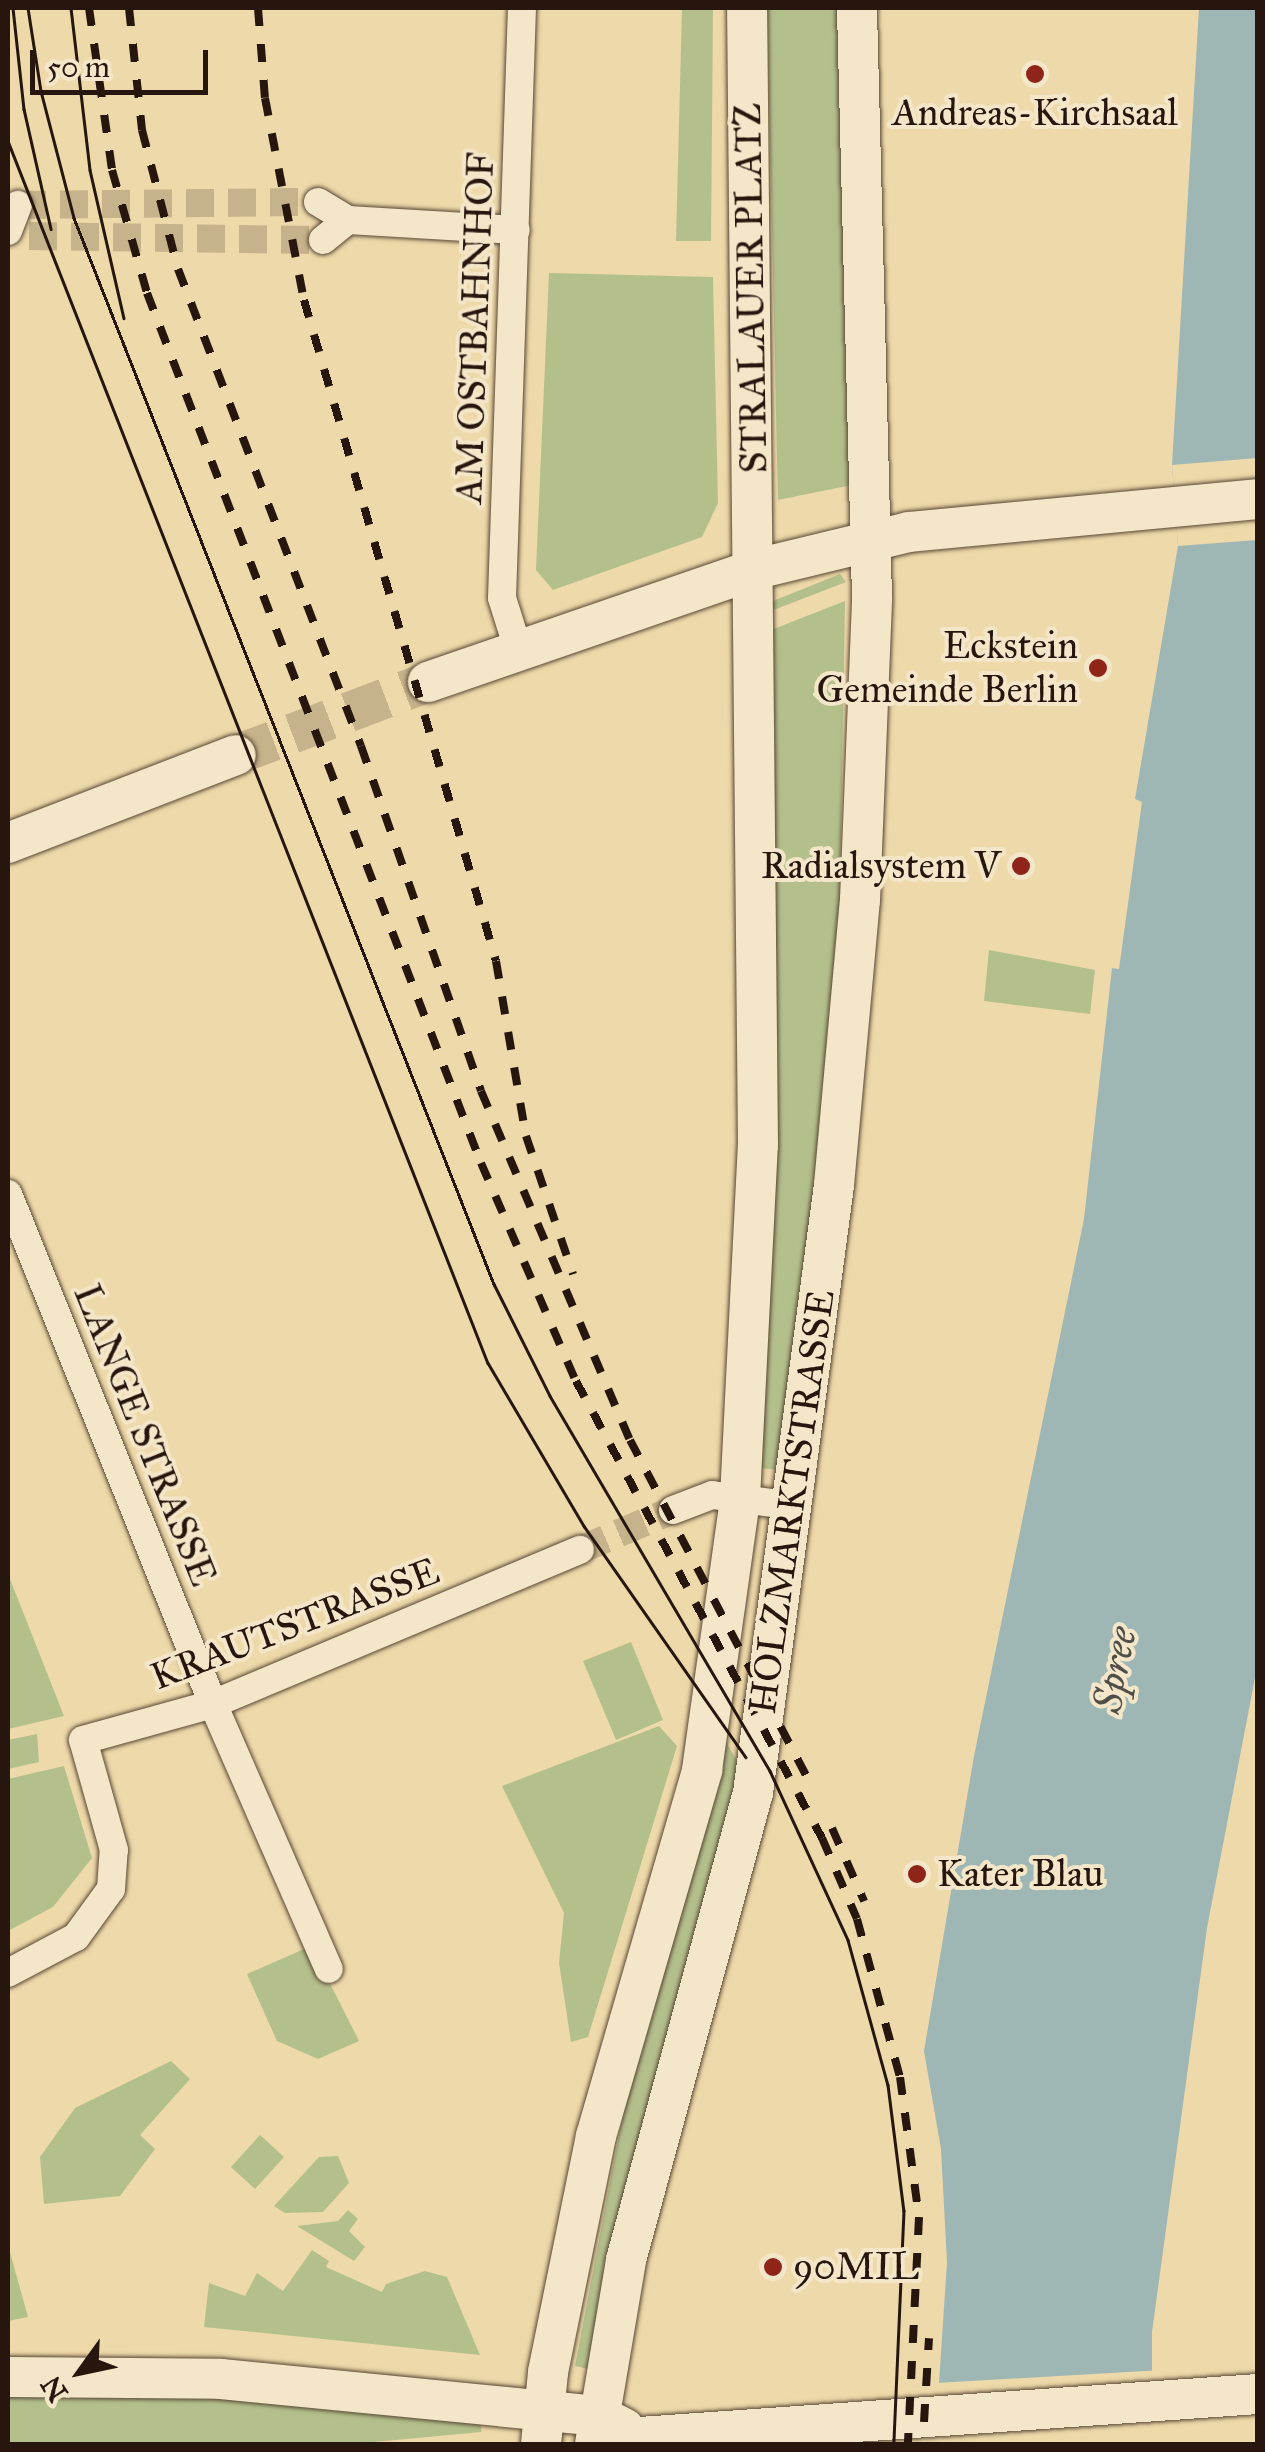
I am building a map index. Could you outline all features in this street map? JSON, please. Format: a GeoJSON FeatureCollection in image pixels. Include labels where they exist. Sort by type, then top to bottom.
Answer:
{"type":"FeatureCollection","features":[{"type":"Feature","properties":{"kind":"main road","name":"STRALAUER PLATZ"},"geometry":{"type":"LineString","coordinates":[[748,8],[756,569]]}},
{"type":"Feature","properties":{"kind":"main road"},"geometry":{"type":"LineString","coordinates":[[857,8],[872,541]]}},
{"type":"Feature","properties":{"kind":"main road"},"geometry":{"type":"LineString","coordinates":[[428,682],[756,569],[872,541],[1258,499]]}},
{"type":"Feature","properties":{"kind":"main road","name":"HOLZMARKTSTRASSE"},"geometry":{"type":"LineString","coordinates":[[613,2436],[626,2260],[750,1808],[794,1506],[860,900],[872,541]]}},
{"type":"Feature","properties":{"kind":"main road","name":"HOLZMARKTSTRASSE"},"geometry":{"type":"LineString","coordinates":[[542,2428],[596,2136],[702,1770],[740,1498],[758,1145],[756,569]]}},
{"type":"Feature","properties":{"kind":"main road"},"geometry":{"type":"LineString","coordinates":[[8,843],[236,755]]}},
{"type":"Feature","properties":{"kind":"main road"},"geometry":{"type":"LineString","coordinates":[[8,2377],[221,2380],[613,2436],[926,2419],[1258,2394]]}},
{"type":"Feature","properties":{"kind":"street","name":"AM OSTBAHNHOF"},"geometry":{"type":"LineString","coordinates":[[518,650],[502,598],[522,8]]}},
{"type":"Feature","properties":{"kind":"street"},"geometry":{"type":"LineString","coordinates":[[318,202],[348,220],[516,230]]}},
{"type":"Feature","properties":{"kind":"street"},"geometry":{"type":"LineString","coordinates":[[323,240],[348,220]]}},
{"type":"Feature","properties":{"kind":"street","name":"LANGE STRASSE"},"geometry":{"type":"LineString","coordinates":[[8,1194],[214,1704],[330,1969]]}},
{"type":"Feature","properties":{"kind":"street"},"geometry":{"type":"LineString","coordinates":[[673,1510],[712,1495],[794,1506]]}},
{"type":"Feature","properties":{"kind":"street","name":"KRAUTSTRASSE"},"geometry":{"type":"LineString","coordinates":[[8,1973],[76,1936],[111,1889],[114,1850],[82,1740],[214,1704],[580,1550]]}},
{"type":"Feature","properties":{"kind":"green space"},"geometry":{"type":"Polygon","coordinates":[[[682,8],[713,8],[711,241],[676,241],[682,8]]]}},
{"type":"Feature","properties":{"kind":"green space"},"geometry":{"type":"Polygon","coordinates":[[[767,8],[840,8],[857,484],[778,500],[767,8]]]}},
{"type":"Feature","properties":{"kind":"green space"},"geometry":{"type":"Polygon","coordinates":[[[549,273],[713,277],[718,503],[702,537],[553,590],[536,570],[549,273]]]}},
{"type":"Feature","properties":{"kind":"green space"},"geometry":{"type":"Polygon","coordinates":[[[840,574],[846,582],[771,611],[773,601],[840,574]]]}},
{"type":"Feature","properties":{"kind":"green space"},"geometry":{"type":"Polygon","coordinates":[[[845,601],[837,1055],[785,1471],[759,1468],[771,630],[845,601]]]}},
{"type":"Feature","properties":{"kind":"green space"},"geometry":{"type":"Polygon","coordinates":[[[989,950],[1095,970],[1090,1014],[984,1001],[989,950]]]}},
{"type":"Feature","properties":{"kind":"green space"},"geometry":{"type":"Polygon","coordinates":[[[8,1574],[64,1716],[8,1729],[8,1574]]]}},
{"type":"Feature","properties":{"kind":"green space"},"geometry":{"type":"Polygon","coordinates":[[[631,1642],[663,1720],[616,1740],[583,1661],[631,1642]]]}},
{"type":"Feature","properties":{"kind":"green space"},"geometry":{"type":"Polygon","coordinates":[[[659,1726],[677,1746],[588,2037],[571,2042],[559,1963],[564,1913],[502,1786],[659,1726]]]}},
{"type":"Feature","properties":{"kind":"green space"},"geometry":{"type":"Polygon","coordinates":[[[37,1734],[39,1762],[8,1769],[8,1740],[37,1734]]]}},
{"type":"Feature","properties":{"kind":"green space"},"geometry":{"type":"Polygon","coordinates":[[[726,1742],[745,1774],[592,2370],[575,2366],[628,2088],[726,1742]]]}},
{"type":"Feature","properties":{"kind":"green space"},"geometry":{"type":"Polygon","coordinates":[[[64,1766],[92,1858],[53,1907],[8,1931],[8,1779],[64,1766]]]}},
{"type":"Feature","properties":{"kind":"green space"},"geometry":{"type":"Polygon","coordinates":[[[311,1946],[359,2041],[318,2059],[277,2041],[247,1974],[311,1946]]]}},
{"type":"Feature","properties":{"kind":"green space"},"geometry":{"type":"Polygon","coordinates":[[[171,2061],[190,2079],[140,2135],[155,2149],[120,2196],[44,2204],[40,2157],[75,2108],[171,2061]]]}},
{"type":"Feature","properties":{"kind":"green space"},"geometry":{"type":"Polygon","coordinates":[[[260,2135],[284,2157],[255,2189],[231,2167],[260,2135]]]}},
{"type":"Feature","properties":{"kind":"green space"},"geometry":{"type":"Polygon","coordinates":[[[338,2156],[349,2183],[323,2212],[285,2213],[274,2206],[319,2157],[338,2156]]]}},
{"type":"Feature","properties":{"kind":"green space"},"geometry":{"type":"Polygon","coordinates":[[[348,2210],[358,2219],[349,2231],[365,2247],[354,2261],[297,2226],[338,2221],[348,2210]]]}},
{"type":"Feature","properties":{"kind":"green space"},"geometry":{"type":"Polygon","coordinates":[[[8,2245],[28,2317],[8,2321],[8,2245]]]}},
{"type":"Feature","properties":{"kind":"green space"},"geometry":{"type":"Polygon","coordinates":[[[312,2250],[329,2261],[326,2267],[382,2292],[386,2284],[425,2271],[447,2277],[480,2355],[204,2327],[209,2283],[245,2296],[257,2273],[283,2291],[312,2250]]]}},
{"type":"Feature","properties":{"kind":"green space"},"geometry":{"type":"Polygon","coordinates":[[[8,2388],[246,2394],[482,2418],[481,2432],[353,2444],[8,2444],[8,2388]]]}},
{"type":"Feature","properties":{"kind":"water","name":"Spree"},"geometry":{"type":"Polygon","coordinates":[[[1199,8],[1257,8],[1258,1662],[1207,1928],[1152,2332],[1152,2444],[935,2444],[947,2262],[941,2149],[924,2051],[974,1756],[1084,1219],[1112,968],[1119,969],[1142,802],[1135,799],[1178,546],[1172,465],[1199,8]]]}},
{"type":"Feature","properties":{"kind":"pier"},"geometry":{"type":"Polygon","coordinates":[[[1257,458],[1257,540],[1178,546],[1172,465],[1257,458]]]}},
{"type":"Feature","properties":{"kind":"pier"},"geometry":{"type":"Polygon","coordinates":[[[1162,2370],[1157,2444],[930,2444],[936,2383],[1162,2370]]]}},
{"type":"Feature","properties":{"kind":"tunnel"},"geometry":{"type":"LineString","coordinates":[[18,205],[318,202]]}},
{"type":"Feature","properties":{"kind":"tunnel"},"geometry":{"type":"LineString","coordinates":[[29,236],[323,240]]}},
{"type":"Feature","properties":{"kind":"tunnel"},"geometry":{"type":"LineString","coordinates":[[236,755],[428,682]]}},
{"type":"Feature","properties":{"kind":"tunnel"},"geometry":{"type":"LineString","coordinates":[[580,1550],[673,1510]]}},
{"type":"Feature","properties":{"kind":"tram line"},"geometry":{"type":"LineString","coordinates":[[13,8],[24,109],[51,229]]}},
{"type":"Feature","properties":{"kind":"tram line"},"geometry":{"type":"LineString","coordinates":[[28,8],[41,91],[74,218],[494,1284],[550,1396],[770,1771],[848,1940],[888,2085],[904,2211],[894,2444]]}},
{"type":"Feature","properties":{"kind":"tram line"},"geometry":{"type":"LineString","coordinates":[[71,8],[90,170],[124,318]]}},
{"type":"Feature","properties":{"kind":"tram line"},"geometry":{"type":"LineString","coordinates":[[8,141],[488,1363],[584,1526],[746,1757]]}},
{"type":"Feature","properties":{"kind":"railway"},"geometry":{"type":"LineString","coordinates":[[89,8],[112,170],[147,293],[481,1163],[576,1381],[822,1838],[857,1919],[900,2077],[919,2217],[908,2444]]}},
{"type":"Feature","properties":{"kind":"railway"},"geometry":{"type":"LineString","coordinates":[[129,8],[142,130],[178,269],[361,746],[481,1091],[630,1440],[810,1783]]}},
{"type":"Feature","properties":{"kind":"railway"},"geometry":{"type":"LineString","coordinates":[[258,8],[265,98],[304,300],[496,961],[526,1136],[573,1274]]}},
{"type":"Feature","properties":{"kind":"railway"},"geometry":{"type":"LineString","coordinates":[[832,1828],[864,1901]]}},
{"type":"Feature","properties":{"kind":"railway"},"geometry":{"type":"LineString","coordinates":[[924,2422],[929,2338]]}},
{"type":"Feature","properties":{"kind":"place","name":"Andreas-Kirchsaal"},"geometry":{"type":"Point","coordinates":[1035,74]}},
{"type":"Feature","properties":{"kind":"place","name":"Eckstein Gemeinde Berlin"},"geometry":{"type":"Point","coordinates":[1098,668]}},
{"type":"Feature","properties":{"kind":"place","name":"Radialsystem V"},"geometry":{"type":"Point","coordinates":[1021,866]}},
{"type":"Feature","properties":{"kind":"place","name":"Kater Blau"},"geometry":{"type":"Point","coordinates":[917,1874]}},
{"type":"Feature","properties":{"kind":"place","name":"90MIL"},"geometry":{"type":"Point","coordinates":[773,2267]}}]}
